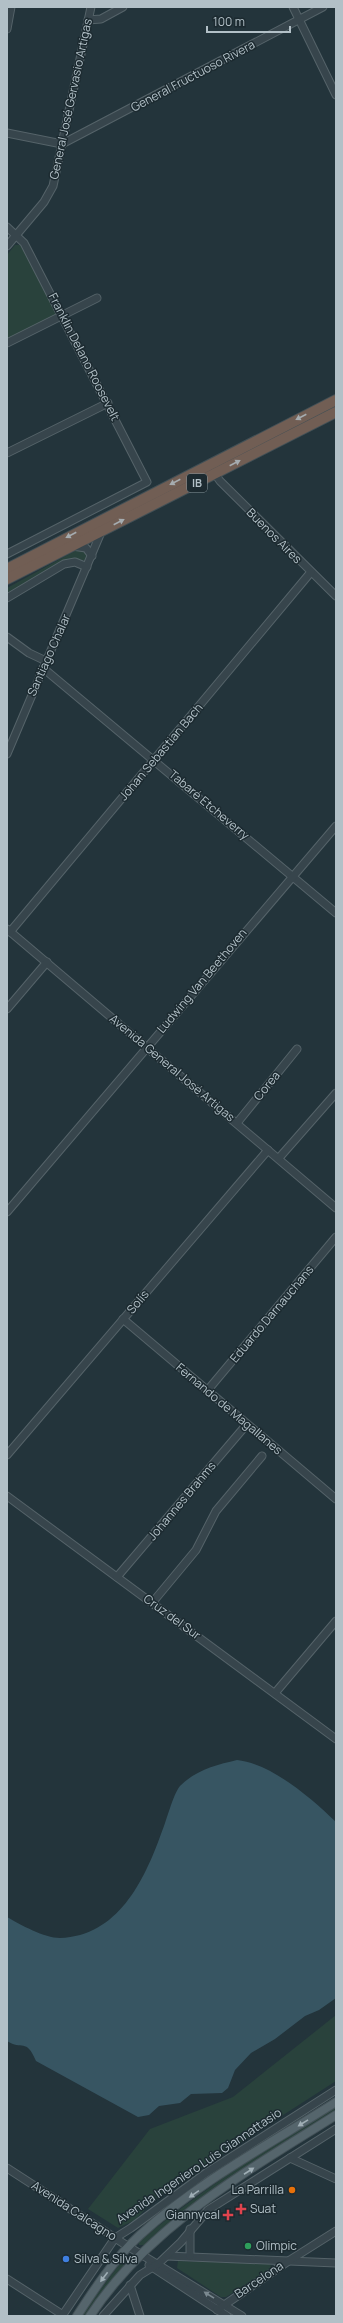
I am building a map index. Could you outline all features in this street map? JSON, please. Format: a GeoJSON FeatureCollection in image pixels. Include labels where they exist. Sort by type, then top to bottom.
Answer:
{"type":"FeatureCollection","features":[{"type":"Feature","properties":{"kind":"highway","name":"IB"},"geometry":{"type":"LineString","coordinates":[[7,569],[105,517],[336,400]]}},
{"type":"Feature","properties":{"kind":"highway","name":"IB"},"geometry":{"type":"LineString","coordinates":[[7,579],[336,412]]}},
{"type":"Feature","properties":{"kind":"main road","name":"Avenida Ingeniero Luis Giannattasio"},"geometry":{"type":"LineString","coordinates":[[77,2316],[104,2277],[141,2235],[190,2196],[336,2102]]}},
{"type":"Feature","properties":{"kind":"main road"},"geometry":{"type":"LineString","coordinates":[[90,2316],[140,2254],[175,2222],[202,2202],[336,2115]]}},
{"type":"Feature","properties":{"kind":"street"},"geometry":{"type":"LineString","coordinates":[[7,29],[11,7]]}},
{"type":"Feature","properties":{"kind":"street","name":"General José Gervasio Artigas"},"geometry":{"type":"LineString","coordinates":[[7,246],[44,202],[53,186],[90,7]]}},
{"type":"Feature","properties":{"kind":"street"},"geometry":{"type":"LineString","coordinates":[[88,20],[101,19],[123,7]]}},
{"type":"Feature","properties":{"kind":"street"},"geometry":{"type":"LineString","coordinates":[[293,7],[336,95]]}},
{"type":"Feature","properties":{"kind":"street","name":"General Fructuoso Rivera"},"geometry":{"type":"LineString","coordinates":[[62,144],[323,7]]}},
{"type":"Feature","properties":{"kind":"street"},"geometry":{"type":"LineString","coordinates":[[7,133],[62,144]]}},
{"type":"Feature","properties":{"kind":"street"},"geometry":{"type":"LineString","coordinates":[[7,227],[17,234]]}},
{"type":"Feature","properties":{"kind":"street","name":"Franklin Delano Roosevelt"},"geometry":{"type":"LineString","coordinates":[[7,554],[147,482],[108,403],[24,242],[17,234]]}},
{"type":"Feature","properties":{"kind":"street"},"geometry":{"type":"LineString","coordinates":[[7,342],[97,298]]}},
{"type":"Feature","properties":{"kind":"street"},"geometry":{"type":"LineString","coordinates":[[7,453],[108,403]]}},
{"type":"Feature","properties":{"kind":"street","name":"Buenos Aires"},"geometry":{"type":"LineString","coordinates":[[215,474],[220,481],[336,596]]}},
{"type":"Feature","properties":{"kind":"street","name":"Santiago Chalar"},"geometry":{"type":"LineString","coordinates":[[7,754],[92,556],[105,517]]}},
{"type":"Feature","properties":{"kind":"street"},"geometry":{"type":"LineString","coordinates":[[72,546],[86,548],[92,556]]}},
{"type":"Feature","properties":{"kind":"street"},"geometry":{"type":"LineString","coordinates":[[7,598],[64,564],[75,562],[87,567]]}},
{"type":"Feature","properties":{"kind":"street","name":"Johan Sebastian Bach"},"geometry":{"type":"LineString","coordinates":[[9,930],[155,760],[311,572]]}},
{"type":"Feature","properties":{"kind":"street","name":"Tabaré Etcheverry"},"geometry":{"type":"LineString","coordinates":[[7,637],[45,665],[336,913]]}},
{"type":"Feature","properties":{"kind":"street","name":"Ludwing Van Beethoven"},"geometry":{"type":"LineString","coordinates":[[7,1212],[146,1047],[336,826]]}},
{"type":"Feature","properties":{"kind":"street","name":"Avenida General José Artigas"},"geometry":{"type":"LineString","coordinates":[[9,930],[336,1208]]}},
{"type":"Feature","properties":{"kind":"street"},"geometry":{"type":"LineString","coordinates":[[7,1009],[47,962]]}},
{"type":"Feature","properties":{"kind":"street","name":"Corea"},"geometry":{"type":"LineString","coordinates":[[237,1123],[297,1048]]}},
{"type":"Feature","properties":{"kind":"street"},"geometry":{"type":"LineString","coordinates":[[279,1158],[336,1093]]}},
{"type":"Feature","properties":{"kind":"street","name":"Solís"},"geometry":{"type":"LineString","coordinates":[[7,1455],[268,1150]]}},
{"type":"Feature","properties":{"kind":"street","name":"Eduardo Darnauchans"},"geometry":{"type":"LineString","coordinates":[[207,1391],[336,1237]]}},
{"type":"Feature","properties":{"kind":"street","name":"Fernando de Magallanes"},"geometry":{"type":"LineString","coordinates":[[123,1319],[336,1499]]}},
{"type":"Feature","properties":{"kind":"street","name":"Johannes Brahms"},"geometry":{"type":"LineString","coordinates":[[117,1578],[247,1424]]}},
{"type":"Feature","properties":{"kind":"street"},"geometry":{"type":"LineString","coordinates":[[152,1603],[196,1550],[216,1511],[262,1456]]}},
{"type":"Feature","properties":{"kind":"street","name":"Cruz del Sur"},"geometry":{"type":"LineString","coordinates":[[7,1496],[336,1738]]}},
{"type":"Feature","properties":{"kind":"street"},"geometry":{"type":"LineString","coordinates":[[275,1693],[335,1624]]}},
{"type":"Feature","properties":{"kind":"street","name":"Avenida Ingeniero Luis Giannattasio"},"geometry":{"type":"LineString","coordinates":[[62,2316],[115,2238],[206,2173],[336,2090]]}},
{"type":"Feature","properties":{"kind":"street"},"geometry":{"type":"LineString","coordinates":[[103,2316],[130,2285],[167,2256],[208,2210],[336,2130]]}},
{"type":"Feature","properties":{"kind":"street"},"geometry":{"type":"LineString","coordinates":[[290,2158],[336,2179]]}},
{"type":"Feature","properties":{"kind":"street","name":"Avenida Calcagno"},"geometry":{"type":"LineString","coordinates":[[7,2168],[140,2254],[227,2316]]}},
{"type":"Feature","properties":{"kind":"street"},"geometry":{"type":"LineString","coordinates":[[190,2229],[190,2256]]}},
{"type":"Feature","properties":{"kind":"street","name":"Barcelona"},"geometry":{"type":"LineString","coordinates":[[217,2310],[290,2260],[336,2231]]}},
{"type":"Feature","properties":{"kind":"street"},"geometry":{"type":"LineString","coordinates":[[167,2256],[336,2263]]}},
{"type":"Feature","properties":{"kind":"street"},"geometry":{"type":"LineString","coordinates":[[326,2262],[336,2269]]}},
{"type":"Feature","properties":{"kind":"street","name":"Avenida Calcagno"},"geometry":{"type":"LineString","coordinates":[[155,2266],[224,2304],[242,2316]]}},
{"type":"Feature","properties":{"kind":"street"},"geometry":{"type":"LineString","coordinates":[[7,2279],[62,2316]]}},
{"type":"Feature","properties":{"kind":"street"},"geometry":{"type":"LineString","coordinates":[[130,2285],[140,2316]]}},
{"type":"Feature","properties":{"kind":"green space"},"geometry":{"type":"Polygon","coordinates":[[[15,245],[22,245],[57,314],[7,339],[7,255],[15,245]]]}},
{"type":"Feature","properties":{"kind":"green space"},"geometry":{"type":"Polygon","coordinates":[[[83,550],[88,555],[85,560],[60,564],[7,593],[7,588],[75,551],[83,550]]]}},
{"type":"Feature","properties":{"kind":"green space"},"geometry":{"type":"Polygon","coordinates":[[[336,2015],[336,2081],[187,2177],[153,2201],[135,2220],[118,2228],[88,2209],[150,2129],[233,2097],[336,2015]]]}},
{"type":"Feature","properties":{"kind":"green space"},"geometry":{"type":"Polygon","coordinates":[[[336,2105],[336,2112],[237,2175],[166,2226],[144,2245],[139,2245],[139,2242],[162,2223],[210,2187],[336,2105]]]}},
{"type":"Feature","properties":{"kind":"green space"},"geometry":{"type":"Polygon","coordinates":[[[128,2257],[128,2262],[87,2316],[81,2316],[124,2258],[128,2257]]]}},
{"type":"Feature","properties":{"kind":"green space"},"geometry":{"type":"Polygon","coordinates":[[[178,2261],[269,2264],[271,2266],[270,2269],[226,2297],[221,2297],[177,2268],[178,2261]]]}},
{"type":"Feature","properties":{"kind":"water"},"geometry":{"type":"Polygon","coordinates":[[[237,1760],[264,1768],[277,1775],[303,1793],[336,1822],[336,1998],[319,2010],[305,2016],[275,2039],[251,2053],[235,2070],[228,2088],[222,2093],[191,2094],[180,2103],[159,2106],[149,2115],[138,2117],[36,2061],[29,2049],[26,2047],[12,2044],[7,2041],[7,1917],[47,1936],[60,1938],[80,1935],[98,1928],[113,1917],[126,1903],[137,1887],[154,1852],[172,1802],[180,1786],[186,1780],[200,1772],[214,1766],[237,1760]]]}},
{"type":"Feature","properties":{"kind":"place","name":"La Parrilla"},"geometry":{"type":"Point","coordinates":[292,2190]}},
{"type":"Feature","properties":{"kind":"place","name":"Suat"},"geometry":{"type":"Point","coordinates":[241,2209]}},
{"type":"Feature","properties":{"kind":"place","name":"Giannycal"},"geometry":{"type":"Point","coordinates":[228,2215]}},
{"type":"Feature","properties":{"kind":"place","name":"Olimpic"},"geometry":{"type":"Point","coordinates":[248,2246]}},
{"type":"Feature","properties":{"kind":"place","name":"Silva & Silva"},"geometry":{"type":"Point","coordinates":[66,2259]}}]}
